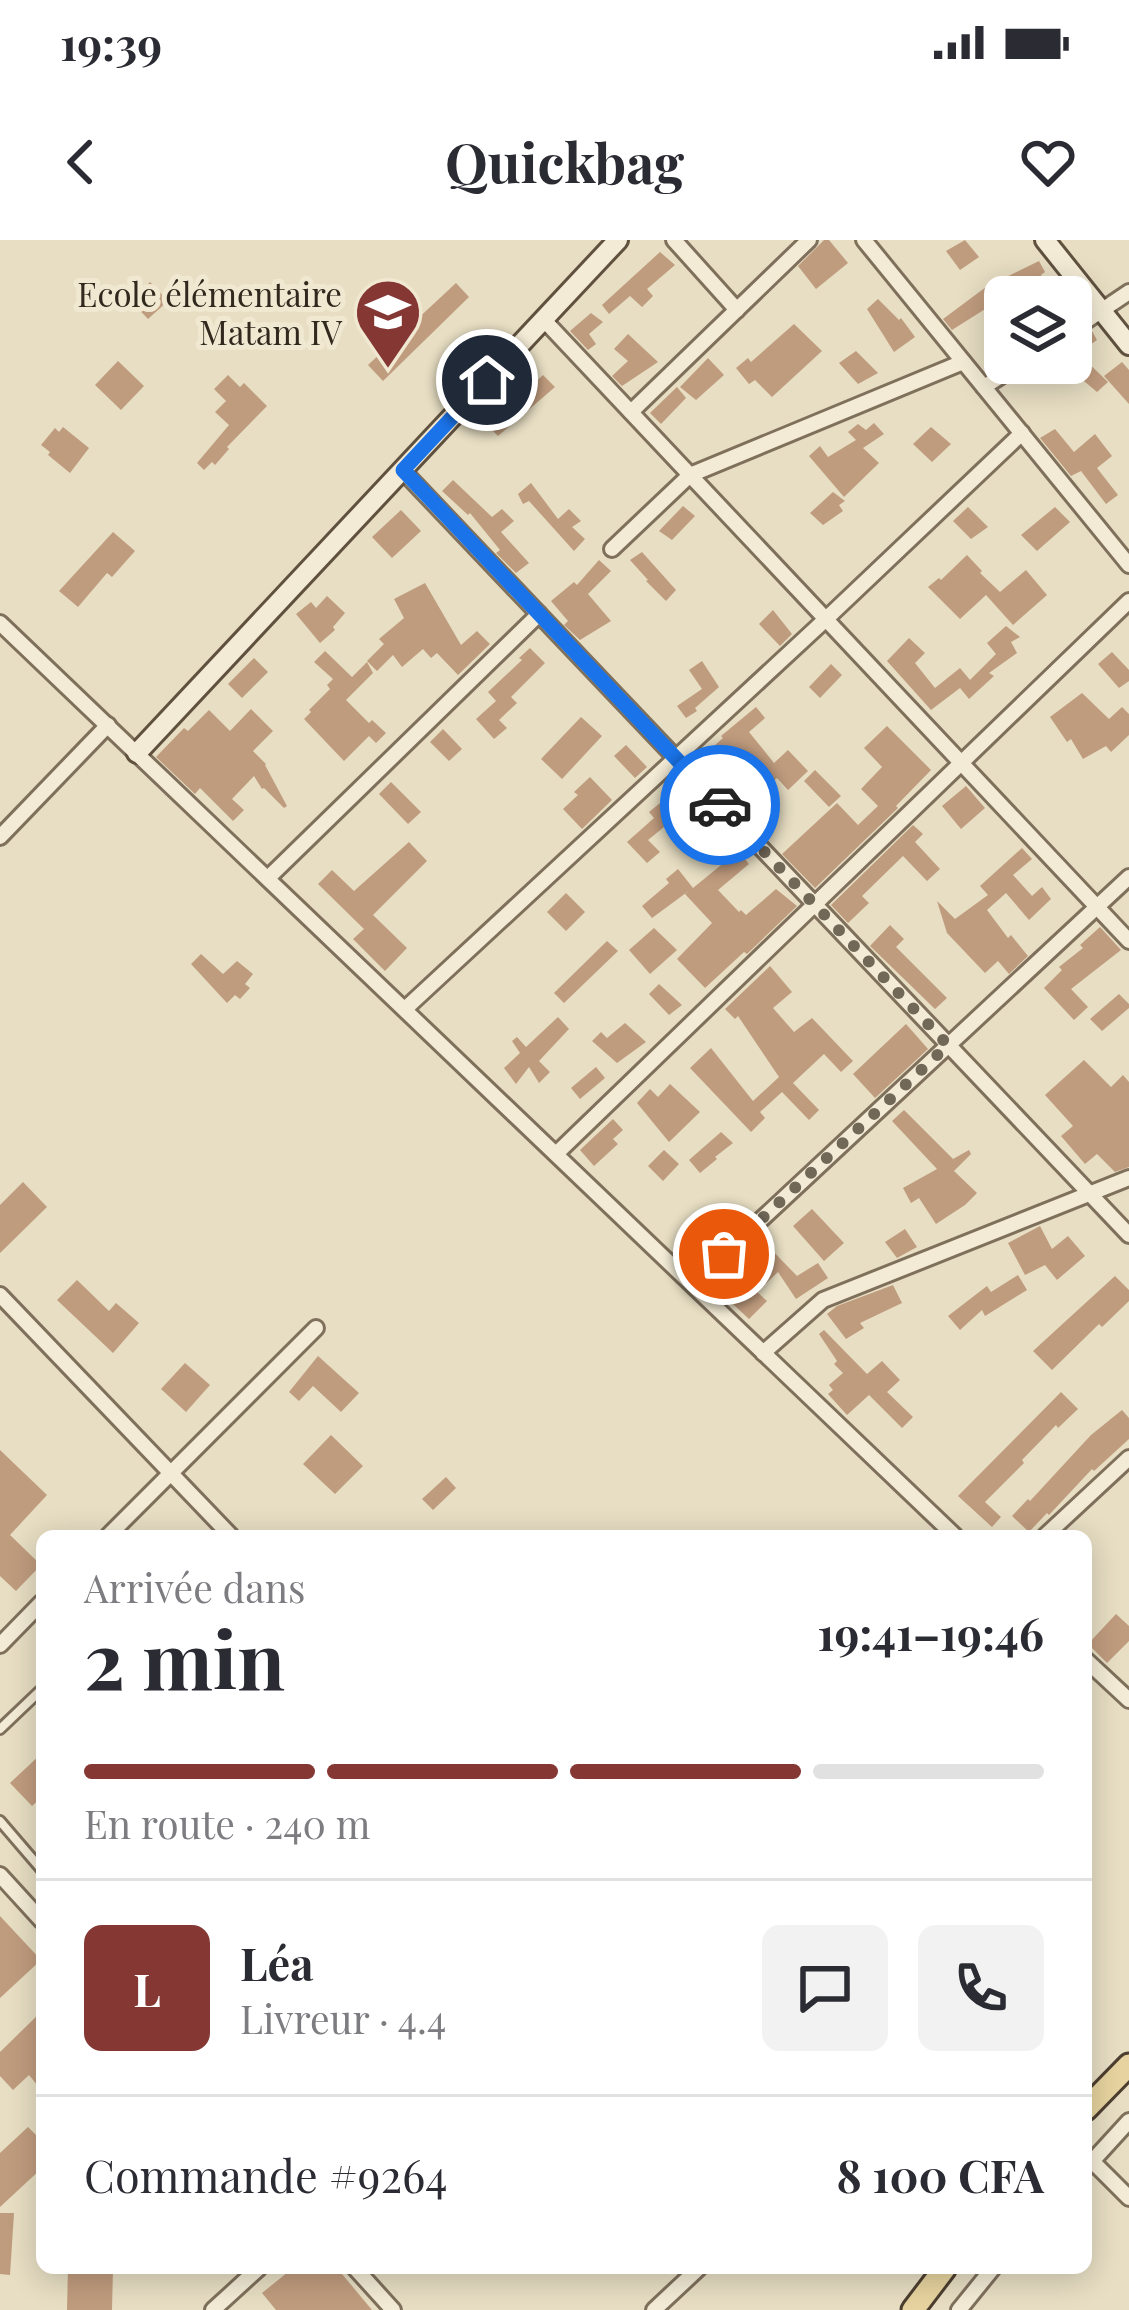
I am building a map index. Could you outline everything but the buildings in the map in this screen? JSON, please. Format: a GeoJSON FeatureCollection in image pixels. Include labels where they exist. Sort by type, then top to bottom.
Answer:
{"type":"FeatureCollection","features":[{"type":"Feature","properties":{"kind":"main road"},"geometry":{"type":"LineString","coordinates":[[1092,2103],[1129,2065]]}},
{"type":"Feature","properties":{"kind":"main road"},"geometry":{"type":"LineString","coordinates":[[913,2310],[940,2274]]}},
{"type":"Feature","properties":{"kind":"street"},"geometry":{"type":"LineString","coordinates":[[137,753],[618,240]]}},
{"type":"Feature","properties":{"kind":"street"},"geometry":{"type":"LineString","coordinates":[[674,240],[736,310]]}},
{"type":"Feature","properties":{"kind":"street"},"geometry":{"type":"LineString","coordinates":[[631,412],[809,240]]}},
{"type":"Feature","properties":{"kind":"street"},"geometry":{"type":"LineString","coordinates":[[864,240],[1129,565]]}},
{"type":"Feature","properties":{"kind":"street"},"geometry":{"type":"LineString","coordinates":[[1045,240],[1129,344]]}},
{"type":"Feature","properties":{"kind":"street"},"geometry":{"type":"LineString","coordinates":[[1092,317],[1129,292]]}},
{"type":"Feature","properties":{"kind":"street"},"geometry":{"type":"LineString","coordinates":[[544,320],[1129,941]]}},
{"type":"Feature","properties":{"kind":"street"},"geometry":{"type":"LineString","coordinates":[[612,549],[690,475],[964,362]]}},
{"type":"Feature","properties":{"kind":"street"},"geometry":{"type":"LineString","coordinates":[[984,387],[989,384]]}},
{"type":"Feature","properties":{"kind":"street"},"geometry":{"type":"LineString","coordinates":[[405,1009],[1022,433]]}},
{"type":"Feature","properties":{"kind":"street"},"geometry":{"type":"LineString","coordinates":[[403,470],[1129,1235]]}},
{"type":"Feature","properties":{"kind":"street"},"geometry":{"type":"LineString","coordinates":[[556,1154],[1129,601]]}},
{"type":"Feature","properties":{"kind":"street"},"geometry":{"type":"LineString","coordinates":[[268,878],[538,614]]}},
{"type":"Feature","properties":{"kind":"street"},"geometry":{"type":"LineString","coordinates":[[0,623],[949,1530]]}},
{"type":"Feature","properties":{"kind":"street"},"geometry":{"type":"LineString","coordinates":[[0,837],[108,725]]}},
{"type":"Feature","properties":{"kind":"street"},"geometry":{"type":"LineString","coordinates":[[692,1284],[1129,877]]}},
{"type":"Feature","properties":{"kind":"street"},"geometry":{"type":"LineString","coordinates":[[763,1353],[823,1300],[1129,1178]]}},
{"type":"Feature","properties":{"kind":"street"},"geometry":{"type":"LineString","coordinates":[[0,1295],[225,1530]]}},
{"type":"Feature","properties":{"kind":"street"},"geometry":{"type":"LineString","coordinates":[[114,1530],[316,1328]]}},
{"type":"Feature","properties":{"kind":"street"},"geometry":{"type":"LineString","coordinates":[[1052,1530],[1129,1458]]}},
{"type":"Feature","properties":{"kind":"street"},"geometry":{"type":"LineString","coordinates":[[0,1645],[36,1609]]}},
{"type":"Feature","properties":{"kind":"street"},"geometry":{"type":"LineString","coordinates":[[1092,1666],[1129,1700]]}},
{"type":"Feature","properties":{"kind":"street"},"geometry":{"type":"LineString","coordinates":[[0,1875],[36,1914]]}},
{"type":"Feature","properties":{"kind":"street"},"geometry":{"type":"LineString","coordinates":[[1092,2161],[1129,2121]]}},
{"type":"Feature","properties":{"kind":"street"},"geometry":{"type":"LineString","coordinates":[[1092,2167],[1129,2198]]}},
{"type":"Feature","properties":{"kind":"street"},"geometry":{"type":"LineString","coordinates":[[213,2310],[252,2274]]}},
{"type":"Feature","properties":{"kind":"street"},"geometry":{"type":"LineString","coordinates":[[360,2274],[393,2310]]}},
{"type":"Feature","properties":{"kind":"street"},"geometry":{"type":"LineString","coordinates":[[654,2310],[693,2274]]}},
{"type":"Feature","properties":{"kind":"street"},"geometry":{"type":"LineString","coordinates":[[959,2310],[986,2274]]}},
{"type":"Feature","properties":{"kind":"lane"},"geometry":{"type":"LineString","coordinates":[[0,1729],[36,1695]]}},
{"type":"Feature","properties":{"kind":"lane"},"geometry":{"type":"LineString","coordinates":[[2,1826],[36,1863]]}},
{"type":"Feature","properties":{"kind":"way so far"},"geometry":{"type":"LineString","coordinates":[[720,805],[948,1045],[724,1254]]}},
{"type":"Feature","properties":{"kind":"place","name":"Ecole élémentaire Matam IV"},"geometry":{"type":"Point","coordinates":[388,371]}},
{"type":"Feature","properties":{"kind":"route"},"geometry":{"type":"LineString","coordinates":[[487,380],[403,470],[720,805]]}}]}
